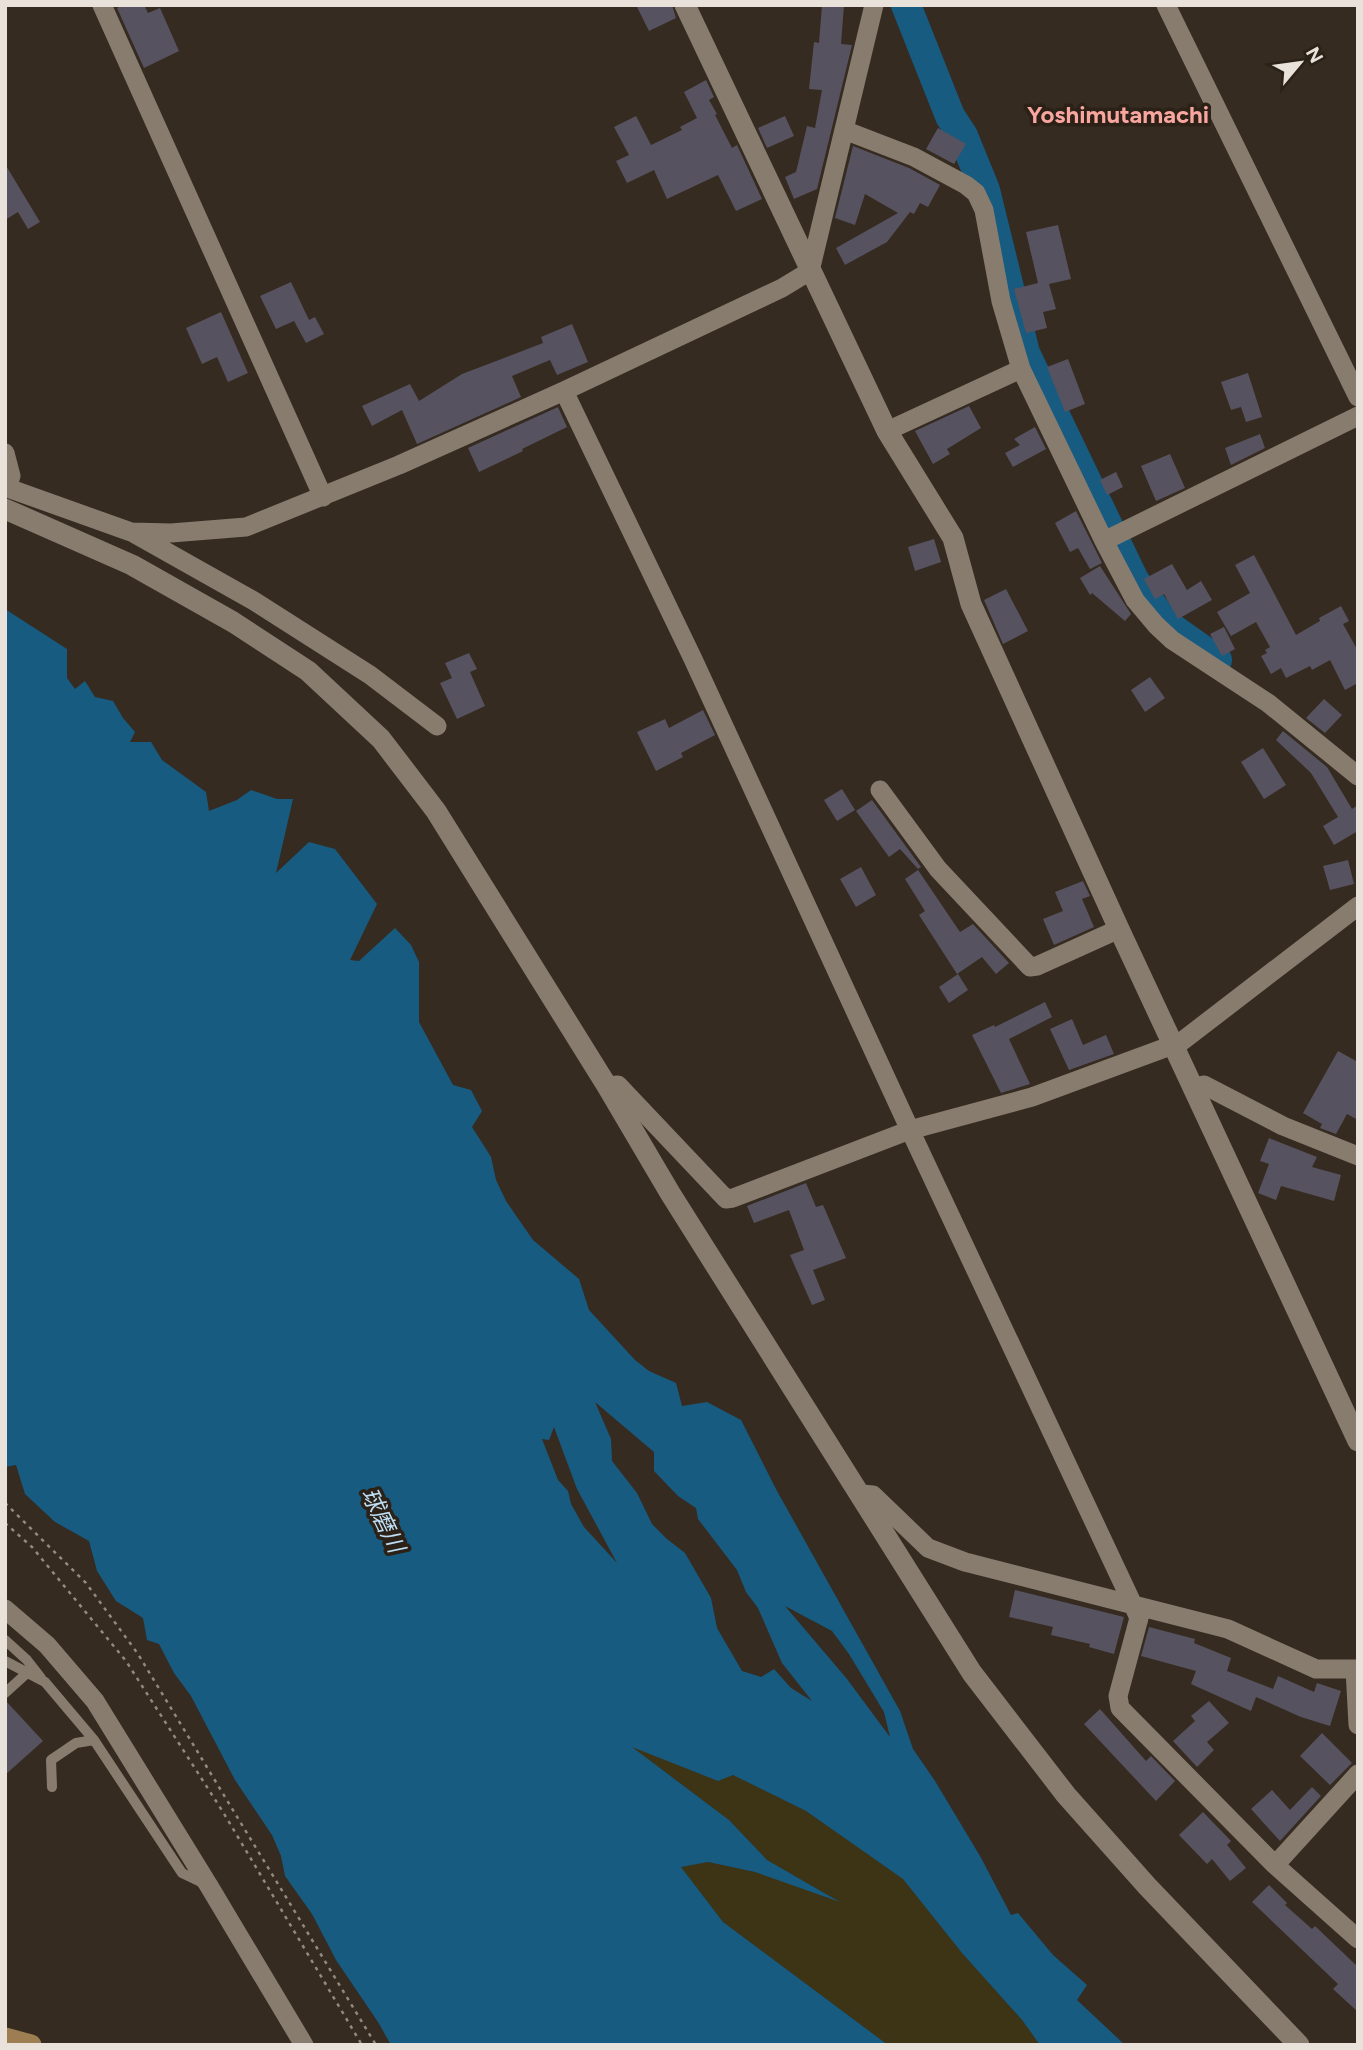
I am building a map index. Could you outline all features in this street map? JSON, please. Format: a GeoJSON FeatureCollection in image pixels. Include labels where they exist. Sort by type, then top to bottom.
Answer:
{"type":"FeatureCollection","features":[{"type":"Feature","properties":{"kind":"main road"},"geometry":{"type":"LineString","coordinates":[[5,2038],[31,2045]]}},
{"type":"Feature","properties":{"kind":"street"},"geometry":{"type":"LineString","coordinates":[[102,5],[323,497]]}},
{"type":"Feature","properties":{"kind":"street"},"geometry":{"type":"LineString","coordinates":[[685,5],[887,431],[953,538],[971,604],[1358,1441]]}},
{"type":"Feature","properties":{"kind":"street"},"geometry":{"type":"LineString","coordinates":[[131,532],[171,533],[246,527],[323,497],[564,391],[782,288],[810,271],[874,5]]}},
{"type":"Feature","properties":{"kind":"street"},"geometry":{"type":"LineString","coordinates":[[1166,5],[1358,397]]}},
{"type":"Feature","properties":{"kind":"street"},"geometry":{"type":"LineString","coordinates":[[844,130],[914,157],[976,193],[984,210],[1001,301],[1021,369],[1135,600],[1172,640],[1268,704],[1358,776]]}},
{"type":"Feature","properties":{"kind":"street"},"geometry":{"type":"LineString","coordinates":[[887,431],[1021,369]]}},
{"type":"Feature","properties":{"kind":"street"},"geometry":{"type":"LineString","coordinates":[[564,391],[693,659],[1139,1618],[1118,1696],[1120,1708],[1275,1865],[1358,1939]]}},
{"type":"Feature","properties":{"kind":"street"},"geometry":{"type":"LineString","coordinates":[[1104,541],[1358,416]]}},
{"type":"Feature","properties":{"kind":"street"},"geometry":{"type":"LineString","coordinates":[[5,453],[11,476],[6,487],[131,532],[254,601],[370,676],[437,726]]}},
{"type":"Feature","properties":{"kind":"street"},"geometry":{"type":"LineString","coordinates":[[5,509],[132,565],[233,622],[307,671],[381,739],[436,811],[607,1086],[670,1193],[972,1672],[1066,1795],[1147,1886],[1299,2045]]}},
{"type":"Feature","properties":{"kind":"street"},"geometry":{"type":"LineString","coordinates":[[880,790],[938,869],[1030,967],[1119,929]]}},
{"type":"Feature","properties":{"kind":"street"},"geometry":{"type":"LineString","coordinates":[[607,1086],[618,1085],[726,1199],[733,1198],[910,1130],[1032,1097],[1181,1042],[1358,906]]}},
{"type":"Feature","properties":{"kind":"street"},"geometry":{"type":"LineString","coordinates":[[1193,1088],[1203,1085],[1283,1126],[1358,1156]]}},
{"type":"Feature","properties":{"kind":"street"},"geometry":{"type":"LineString","coordinates":[[862,1494],[873,1494],[928,1548],[965,1562],[1228,1629],[1316,1669],[1356,1669],[1358,1725]]}},
{"type":"Feature","properties":{"kind":"street"},"geometry":{"type":"LineString","coordinates":[[5,1609],[47,1645],[95,1701],[304,2045]]}},
{"type":"Feature","properties":{"kind":"street"},"geometry":{"type":"LineString","coordinates":[[1275,1865],[1358,1774]]}},
{"type":"Feature","properties":{"kind":"lane"},"geometry":{"type":"LineString","coordinates":[[5,1640],[27,1660],[94,1740],[182,1873],[209,1886]]}},
{"type":"Feature","properties":{"kind":"lane"},"geometry":{"type":"LineString","coordinates":[[5,1661],[45,1682]]}},
{"type":"Feature","properties":{"kind":"lane"},"geometry":{"type":"LineString","coordinates":[[5,1693],[27,1672]]}},
{"type":"Feature","properties":{"kind":"lane"},"geometry":{"type":"LineString","coordinates":[[52,1787],[51,1760],[76,1743],[94,1740]]}},
{"type":"Feature","properties":{"kind":"path"},"geometry":{"type":"LineString","coordinates":[[5,1503],[86,1583],[138,1654],[376,2045]]}},
{"type":"Feature","properties":{"kind":"path"},"geometry":{"type":"LineString","coordinates":[[5,1523],[32,1547],[126,1661],[223,1812],[362,2045]]}},
{"type":"Feature","properties":{"kind":"sand"},"geometry":{"type":"Polygon","coordinates":[[[629,1745],[718,1781],[733,1775],[806,1811],[903,1879],[1040,2045],[888,2045],[723,1922],[681,1867],[708,1862],[755,1872],[835,1899],[767,1860],[729,1820],[629,1745]]]}},
{"type":"Feature","properties":{"kind":"water","name":"球磨川"},"geometry":{"type":"Polygon","coordinates":[[[5,609],[67,649],[67,678],[75,689],[85,681],[95,697],[113,701],[135,732],[130,742],[151,742],[162,760],[206,792],[209,811],[237,800],[251,790],[277,799],[293,799],[276,873],[309,842],[335,849],[377,904],[350,960],[359,961],[395,928],[411,945],[419,962],[419,1022],[453,1085],[471,1090],[482,1111],[472,1127],[491,1157],[496,1180],[506,1201],[533,1240],[579,1279],[589,1310],[635,1360],[649,1371],[676,1383],[682,1406],[707,1402],[741,1420],[777,1491],[900,1711],[913,1749],[980,1856],[1011,1915],[1018,1913],[1053,1955],[1087,1985],[1077,2000],[1125,2045],[1040,2045],[903,1879],[806,1811],[733,1775],[718,1781],[632,1747],[729,1820],[767,1860],[840,1902],[755,1872],[708,1862],[681,1867],[723,1922],[888,2045],[391,2045],[336,1960],[312,1914],[285,1876],[281,1856],[272,1835],[235,1780],[191,1696],[174,1673],[159,1644],[147,1640],[143,1618],[116,1601],[97,1571],[89,1541],[55,1522],[25,1494],[16,1465],[5,1467],[5,609]],[[595,1402],[611,1439],[612,1461],[637,1493],[652,1524],[685,1553],[711,1598],[717,1628],[742,1671],[761,1677],[774,1669],[791,1688],[812,1701],[782,1663],[758,1608],[746,1592],[737,1570],[698,1519],[696,1508],[678,1496],[654,1471],[654,1452],[595,1402]],[[554,1427],[549,1440],[542,1439],[558,1480],[568,1491],[571,1504],[584,1527],[617,1563],[577,1489],[554,1427]],[[785,1606],[847,1679],[890,1737],[884,1712],[832,1631],[785,1606]]]}},
{"type":"Feature","properties":{"kind":"building"},"geometry":{"type":"Polygon","coordinates":[[[123,5],[144,5],[148,13],[160,8],[179,51],[144,68],[117,8],[123,5]]]}},
{"type":"Feature","properties":{"kind":"building"},"geometry":{"type":"Polygon","coordinates":[[[636,5],[672,5],[676,18],[649,31],[636,5]]]}},
{"type":"Feature","properties":{"kind":"building"},"geometry":{"type":"Polygon","coordinates":[[[822,5],[844,5],[841,44],[852,45],[817,189],[794,199],[785,177],[796,172],[807,126],[815,128],[822,90],[809,89],[814,42],[819,43],[822,5]]]}},
{"type":"Feature","properties":{"kind":"building"},"geometry":{"type":"Polygon","coordinates":[[[706,80],[714,97],[709,100],[717,114],[715,115],[732,148],[737,145],[762,199],[736,211],[718,175],[667,199],[654,170],[627,183],[616,161],[629,155],[614,127],[636,116],[651,145],[682,130],[680,127],[697,118],[684,92],[706,80]]]}},
{"type":"Feature","properties":{"kind":"building"},"geometry":{"type":"Polygon","coordinates":[[[785,116],[794,136],[767,148],[758,128],[785,116]]]}},
{"type":"Feature","properties":{"kind":"building"},"geometry":{"type":"Polygon","coordinates":[[[938,128],[966,144],[954,164],[926,149],[938,128]]]}},
{"type":"Feature","properties":{"kind":"building"},"geometry":{"type":"Polygon","coordinates":[[[853,146],[909,168],[940,185],[928,207],[920,203],[914,214],[910,212],[887,242],[845,265],[836,248],[898,213],[865,194],[855,225],[835,218],[853,146]]]}},
{"type":"Feature","properties":{"kind":"building"},"geometry":{"type":"Polygon","coordinates":[[[5,164],[40,222],[28,229],[18,212],[5,220],[5,164]]]}},
{"type":"Feature","properties":{"kind":"building"},"geometry":{"type":"Polygon","coordinates":[[[1058,225],[1071,279],[1049,284],[1056,309],[1043,312],[1047,328],[1026,333],[1014,289],[1038,283],[1026,232],[1058,225]]]}},
{"type":"Feature","properties":{"kind":"building"},"geometry":{"type":"Polygon","coordinates":[[[291,282],[309,320],[315,317],[324,334],[306,343],[294,321],[276,329],[260,296],[291,282]]]}},
{"type":"Feature","properties":{"kind":"building"},"geometry":{"type":"Polygon","coordinates":[[[221,312],[248,373],[228,382],[217,357],[202,364],[186,328],[221,312]]]}},
{"type":"Feature","properties":{"kind":"building"},"geometry":{"type":"Polygon","coordinates":[[[572,324],[588,362],[557,375],[550,360],[512,376],[521,397],[417,444],[402,410],[372,426],[362,406],[410,384],[419,401],[462,374],[543,343],[541,337],[572,324]]]}},
{"type":"Feature","properties":{"kind":"building"},"geometry":{"type":"Polygon","coordinates":[[[1068,359],[1085,404],[1065,412],[1047,367],[1068,359]]]}},
{"type":"Feature","properties":{"kind":"building"},"geometry":{"type":"Polygon","coordinates":[[[1248,373],[1262,417],[1246,422],[1241,407],[1231,410],[1221,382],[1248,373]]]}},
{"type":"Feature","properties":{"kind":"building"},"geometry":{"type":"Polygon","coordinates":[[[969,406],[981,428],[947,449],[950,454],[933,464],[915,431],[969,406]]]}},
{"type":"Feature","properties":{"kind":"building"},"geometry":{"type":"Polygon","coordinates":[[[558,407],[567,427],[479,472],[468,448],[558,407]]]}},
{"type":"Feature","properties":{"kind":"building"},"geometry":{"type":"Polygon","coordinates":[[[1035,427],[1046,449],[1013,467],[1005,453],[1020,445],[1014,439],[1035,427]]]}},
{"type":"Feature","properties":{"kind":"building"},"geometry":{"type":"Polygon","coordinates":[[[1260,434],[1265,448],[1231,465],[1225,448],[1260,434]]]}},
{"type":"Feature","properties":{"kind":"building"},"geometry":{"type":"Polygon","coordinates":[[[1170,454],[1185,488],[1156,501],[1141,466],[1170,454]]]}},
{"type":"Feature","properties":{"kind":"building"},"geometry":{"type":"Polygon","coordinates":[[[1116,472],[1123,487],[1107,495],[1100,480],[1116,472]]]}},
{"type":"Feature","properties":{"kind":"building"},"geometry":{"type":"Polygon","coordinates":[[[1076,511],[1102,563],[1090,569],[1078,548],[1070,552],[1055,523],[1076,511]]]}},
{"type":"Feature","properties":{"kind":"building"},"geometry":{"type":"Polygon","coordinates":[[[934,539],[941,562],[915,571],[908,547],[934,539]]]}},
{"type":"Feature","properties":{"kind":"building"},"geometry":{"type":"Polygon","coordinates":[[[1254,555],[1296,635],[1341,606],[1349,621],[1343,624],[1358,651],[1358,683],[1345,690],[1330,660],[1312,670],[1310,666],[1286,678],[1281,668],[1271,674],[1261,656],[1267,653],[1265,650],[1270,647],[1256,622],[1231,636],[1217,612],[1250,593],[1235,565],[1254,555]]]}},
{"type":"Feature","properties":{"kind":"building"},"geometry":{"type":"Polygon","coordinates":[[[1172,564],[1187,590],[1201,581],[1212,600],[1178,619],[1164,594],[1155,599],[1144,579],[1172,564]]]}},
{"type":"Feature","properties":{"kind":"building"},"geometry":{"type":"Polygon","coordinates":[[[1100,566],[1131,614],[1125,621],[1092,593],[1090,595],[1080,578],[1100,566]]]}},
{"type":"Feature","properties":{"kind":"building"},"geometry":{"type":"Polygon","coordinates":[[[1006,589],[1028,631],[1003,644],[984,600],[1006,589]]]}},
{"type":"Feature","properties":{"kind":"building"},"geometry":{"type":"Polygon","coordinates":[[[1224,627],[1235,649],[1222,656],[1210,634],[1224,627]]]}},
{"type":"Feature","properties":{"kind":"building"},"geometry":{"type":"Polygon","coordinates":[[[469,653],[477,669],[470,672],[485,706],[457,719],[440,683],[452,678],[445,663],[469,653]]]}},
{"type":"Feature","properties":{"kind":"building"},"geometry":{"type":"Polygon","coordinates":[[[1150,677],[1165,698],[1145,712],[1131,690],[1150,677]]]}},
{"type":"Feature","properties":{"kind":"building"},"geometry":{"type":"Polygon","coordinates":[[[1324,699],[1342,715],[1325,733],[1306,718],[1324,699]]]}},
{"type":"Feature","properties":{"kind":"building"},"geometry":{"type":"Polygon","coordinates":[[[703,710],[715,735],[681,753],[683,757],[656,771],[637,732],[665,719],[669,728],[703,710]]]}},
{"type":"Feature","properties":{"kind":"building"},"geometry":{"type":"Polygon","coordinates":[[[1283,731],[1327,767],[1352,809],[1358,805],[1358,831],[1334,845],[1323,826],[1338,817],[1311,773],[1276,740],[1283,731]]]}},
{"type":"Feature","properties":{"kind":"building"},"geometry":{"type":"Polygon","coordinates":[[[1263,748],[1286,785],[1264,799],[1241,762],[1263,748]]]}},
{"type":"Feature","properties":{"kind":"building"},"geometry":{"type":"Polygon","coordinates":[[[842,789],[855,810],[837,821],[824,800],[842,789]]]}},
{"type":"Feature","properties":{"kind":"building"},"geometry":{"type":"Polygon","coordinates":[[[872,800],[921,867],[918,869],[900,849],[889,857],[856,811],[872,800]]]}},
{"type":"Feature","properties":{"kind":"building"},"geometry":{"type":"Polygon","coordinates":[[[1348,860],[1354,884],[1330,890],[1323,866],[1348,860]]]}},
{"type":"Feature","properties":{"kind":"building"},"geometry":{"type":"Polygon","coordinates":[[[861,867],[876,895],[856,907],[840,879],[861,867]]]}},
{"type":"Feature","properties":{"kind":"building"},"geometry":{"type":"Polygon","coordinates":[[[918,870],[960,932],[973,924],[1009,963],[996,974],[982,957],[957,974],[919,915],[925,911],[905,879],[918,870]]]}},
{"type":"Feature","properties":{"kind":"building"},"geometry":{"type":"Polygon","coordinates":[[[1083,881],[1090,896],[1082,899],[1094,927],[1054,945],[1043,919],[1063,911],[1055,892],[1083,881]]]}},
{"type":"Feature","properties":{"kind":"building"},"geometry":{"type":"Polygon","coordinates":[[[958,974],[968,990],[949,1003],[939,987],[958,974]]]}},
{"type":"Feature","properties":{"kind":"building"},"geometry":{"type":"Polygon","coordinates":[[[1045,1002],[1052,1017],[1009,1039],[1030,1084],[1001,1093],[972,1035],[994,1025],[995,1027],[1045,1002]]]}},
{"type":"Feature","properties":{"kind":"building"},"geometry":{"type":"Polygon","coordinates":[[[1072,1019],[1083,1045],[1106,1035],[1114,1054],[1069,1070],[1050,1029],[1072,1019]]]}},
{"type":"Feature","properties":{"kind":"building"},"geometry":{"type":"Polygon","coordinates":[[[1338,1051],[1358,1062],[1358,1120],[1347,1114],[1336,1134],[1320,1128],[1322,1124],[1303,1113],[1338,1051]]]}},
{"type":"Feature","properties":{"kind":"building"},"geometry":{"type":"Polygon","coordinates":[[[1269,1138],[1317,1157],[1312,1167],[1341,1175],[1334,1201],[1281,1186],[1276,1200],[1258,1193],[1269,1164],[1260,1161],[1269,1138]]]}},
{"type":"Feature","properties":{"kind":"building"},"geometry":{"type":"Polygon","coordinates":[[[806,1183],[816,1207],[823,1205],[846,1258],[813,1270],[825,1300],[812,1305],[790,1255],[804,1250],[789,1210],[754,1223],[747,1206],[806,1183]]]}},
{"type":"Feature","properties":{"kind":"building"},"geometry":{"type":"Polygon","coordinates":[[[1015,1590],[1124,1617],[1114,1654],[1089,1647],[1090,1644],[1051,1635],[1053,1627],[1009,1617],[1015,1590]]]}},
{"type":"Feature","properties":{"kind":"building"},"geometry":{"type":"Polygon","coordinates":[[[1149,1627],[1195,1639],[1194,1643],[1231,1658],[1227,1671],[1273,1689],[1278,1676],[1314,1692],[1317,1683],[1341,1691],[1330,1726],[1301,1717],[1256,1697],[1251,1711],[1191,1684],[1196,1671],[1141,1656],[1149,1627]]]}},
{"type":"Feature","properties":{"kind":"building"},"geometry":{"type":"Polygon","coordinates":[[[5,1700],[43,1741],[5,1775],[5,1700]]]}},
{"type":"Feature","properties":{"kind":"building"},"geometry":{"type":"Polygon","coordinates":[[[1209,1701],[1229,1723],[1207,1742],[1214,1750],[1197,1767],[1173,1741],[1195,1721],[1191,1716],[1209,1701]]]}},
{"type":"Feature","properties":{"kind":"building"},"geometry":{"type":"Polygon","coordinates":[[[1100,1709],[1146,1761],[1151,1756],[1175,1781],[1156,1801],[1084,1724],[1100,1709]]]}},
{"type":"Feature","properties":{"kind":"building"},"geometry":{"type":"Polygon","coordinates":[[[1322,1733],[1352,1763],[1330,1785],[1300,1756],[1322,1733]]]}},
{"type":"Feature","properties":{"kind":"building"},"geometry":{"type":"Polygon","coordinates":[[[1312,1787],[1321,1796],[1280,1841],[1251,1809],[1272,1790],[1290,1810],[1312,1787]]]}},
{"type":"Feature","properties":{"kind":"building"},"geometry":{"type":"Polygon","coordinates":[[[1203,1812],[1231,1841],[1227,1845],[1246,1868],[1230,1881],[1212,1859],[1207,1864],[1179,1835],[1203,1812]]]}},
{"type":"Feature","properties":{"kind":"building"},"geometry":{"type":"Polygon","coordinates":[[[1269,1885],[1287,1903],[1285,1905],[1312,1929],[1315,1926],[1358,1967],[1358,2012],[1333,1989],[1338,1984],[1252,1902],[1269,1885]]]}},
{"type":"Feature","properties":{"kind":"waterway"},"geometry":{"type":"LineString","coordinates":[[906,5],[950,116],[963,136],[985,190],[1025,353],[1134,580],[1166,624],[1217,660]]}},
{"type":"Feature","properties":{"kind":"district","name":"Yoshimutamachi"},"geometry":{"type":"Point","coordinates":[1118,114]}}]}
